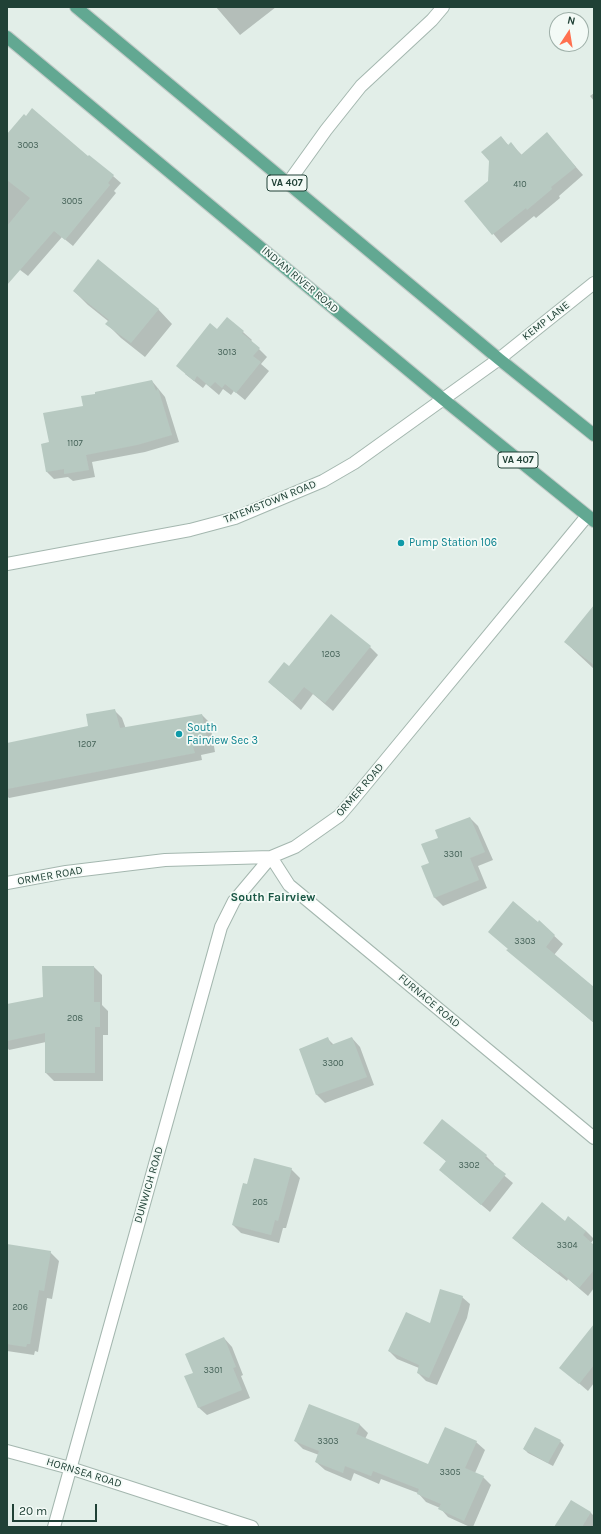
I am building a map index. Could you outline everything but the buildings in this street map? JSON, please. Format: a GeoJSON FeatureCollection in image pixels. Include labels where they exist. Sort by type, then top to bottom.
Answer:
{"type":"FeatureCollection","features":[{"type":"Feature","properties":{"kind":"main road","name":"VA 407"},"geometry":{"type":"LineString","coordinates":[[76,7],[499,359],[594,435]]}},
{"type":"Feature","properties":{"kind":"main road","name":"INDIAN RIVER ROAD"},"geometry":{"type":"LineString","coordinates":[[7,37],[590,519]]}},
{"type":"Feature","properties":{"kind":"street"},"geometry":{"type":"LineString","coordinates":[[288,183],[326,130],[361,86],[432,20],[443,7]]}},
{"type":"Feature","properties":{"kind":"street","name":"KEMP LANE"},"geometry":{"type":"LineString","coordinates":[[499,359],[594,283]]}},
{"type":"Feature","properties":{"kind":"street","name":"TATEMSTOWN ROAD"},"geometry":{"type":"LineString","coordinates":[[7,564],[190,530],[235,518],[323,481],[354,463],[499,359]]}},
{"type":"Feature","properties":{"kind":"street","name":"ORMER ROAD"},"geometry":{"type":"LineString","coordinates":[[7,883],[66,872],[165,860],[271,857],[295,847],[339,816],[590,519]]}},
{"type":"Feature","properties":{"kind":"street","name":"FURNACE ROAD"},"geometry":{"type":"LineString","coordinates":[[271,857],[289,885],[594,1138]]}},
{"type":"Feature","properties":{"kind":"street","name":"DUNWICH ROAD"},"geometry":{"type":"LineString","coordinates":[[54,1527],[221,927],[234,901],[271,857]]}},
{"type":"Feature","properties":{"kind":"street","name":"HORNSEA ROAD"},"geometry":{"type":"LineString","coordinates":[[7,1451],[70,1468],[252,1527]]}},
{"type":"Feature","properties":{"kind":"place","name":"Pump Station 106"},"geometry":{"type":"Point","coordinates":[401,543]}},
{"type":"Feature","properties":{"kind":"place","name":"South Fairview Sec 3"},"geometry":{"type":"Point","coordinates":[179,734]}},
{"type":"Feature","properties":{"kind":"district","name":"South Fairview"},"geometry":{"type":"Point","coordinates":[273,898]}}]}
